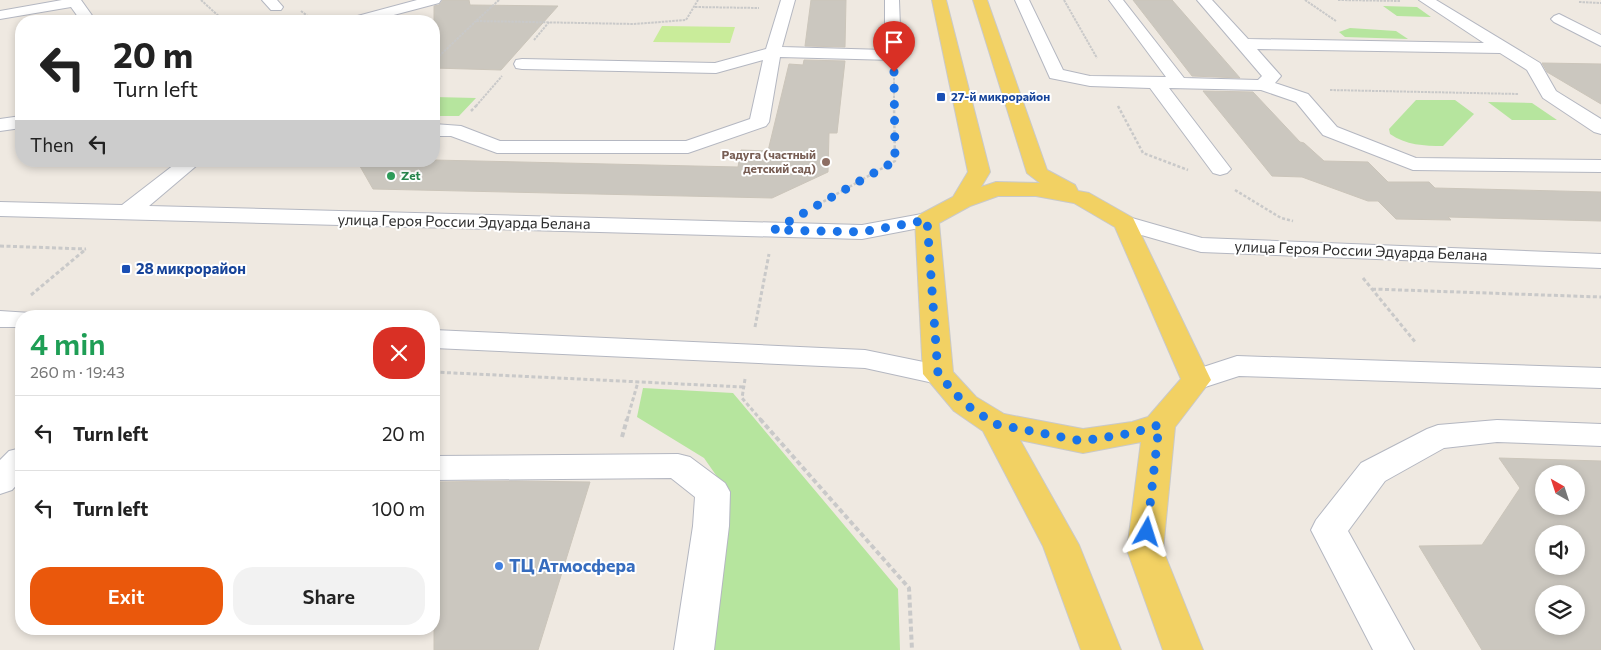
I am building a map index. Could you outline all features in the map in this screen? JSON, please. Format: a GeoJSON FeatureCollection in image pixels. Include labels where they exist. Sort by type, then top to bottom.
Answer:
{"type":"FeatureCollection","features":[{"type":"Feature","properties":{"kind":"main road"},"geometry":{"type":"LineString","coordinates":[[939,0],[979,172],[962,201]]}},
{"type":"Feature","properties":{"kind":"main road"},"geometry":{"type":"LineString","coordinates":[[980,0],[1038,173],[1125,223],[1196,380],[1159,425],[1145,550],[1183,650]]}},
{"type":"Feature","properties":{"kind":"main road"},"geometry":{"type":"LineString","coordinates":[[1081,198],[1036,189],[996,189],[962,201],[927,220],[938,374],[965,404],[995,424],[1082,441],[1132,433],[1159,425]]}},
{"type":"Feature","properties":{"kind":"main road"},"geometry":{"type":"LineString","coordinates":[[995,424],[1061,545],[1101,650]]}},
{"type":"Feature","properties":{"kind":"street"},"geometry":{"type":"LineString","coordinates":[[378,15],[434,0]]}},
{"type":"Feature","properties":{"kind":"street"},"geometry":{"type":"LineString","coordinates":[[522,64],[716,68],[773,52],[893,55],[892,0]]}},
{"type":"Feature","properties":{"kind":"street"},"geometry":{"type":"LineString","coordinates":[[1022,0],[1056,74],[1090,81],[1270,87],[1302,98],[1330,131],[1413,164],[1601,166]]}},
{"type":"Feature","properties":{"kind":"street"},"geometry":{"type":"LineString","coordinates":[[1116,0],[1179,83]]}},
{"type":"Feature","properties":{"kind":"street"},"geometry":{"type":"LineString","coordinates":[[1204,0],[1272,76],[1270,87]]}},
{"type":"Feature","properties":{"kind":"street"},"geometry":{"type":"LineString","coordinates":[[0,15],[75,1],[84,15]]}},
{"type":"Feature","properties":{"kind":"street"},"geometry":{"type":"LineString","coordinates":[[1428,1],[1534,67],[1549,94],[1601,128]]}},
{"type":"Feature","properties":{"kind":"street"},"geometry":{"type":"LineString","coordinates":[[440,130],[454,130],[497,147],[688,147],[759,122],[773,52],[787,4]]}},
{"type":"Feature","properties":{"kind":"street"},"geometry":{"type":"LineString","coordinates":[[391,15],[398,10]]}},
{"type":"Feature","properties":{"kind":"street"},"geometry":{"type":"LineString","coordinates":[[1559,19],[1601,41]]}},
{"type":"Feature","properties":{"kind":"street"},"geometry":{"type":"LineString","coordinates":[[1244,44],[1503,48]]}},
{"type":"Feature","properties":{"kind":"street"},"geometry":{"type":"LineString","coordinates":[[1155,82],[1220,169]]}},
{"type":"Feature","properties":{"kind":"street"},"geometry":{"type":"LineString","coordinates":[[0,126],[15,123]]}},
{"type":"Feature","properties":{"kind":"street"},"geometry":{"type":"LineString","coordinates":[[125,214],[184,167]]}},
{"type":"Feature","properties":{"kind":"street","name":"улица Героя России Эдуарда Белана"},"geometry":{"type":"LineString","coordinates":[[0,210],[862,232],[927,220]]}},
{"type":"Feature","properties":{"kind":"street","name":"улица Героя России Эдуарда Белана"},"geometry":{"type":"LineString","coordinates":[[1125,223],[1201,245],[1601,261]]}},
{"type":"Feature","properties":{"kind":"street"},"geometry":{"type":"LineString","coordinates":[[0,319],[15,312]]}},
{"type":"Feature","properties":{"kind":"street"},"geometry":{"type":"LineString","coordinates":[[440,339],[865,359],[938,374]]}},
{"type":"Feature","properties":{"kind":"street"},"geometry":{"type":"LineString","coordinates":[[1196,380],[1237,366],[1601,378]]}},
{"type":"Feature","properties":{"kind":"street"},"geometry":{"type":"LineString","coordinates":[[1394,650],[1329,530],[1373,472],[1438,437],[1497,431],[1601,435]]}},
{"type":"Feature","properties":{"kind":"street"},"geometry":{"type":"LineString","coordinates":[[0,481],[15,466]]}},
{"type":"Feature","properties":{"kind":"street"},"geometry":{"type":"LineString","coordinates":[[440,468],[678,466],[713,492],[711,526],[694,650]]}},
{"type":"Feature","properties":{"kind":"path"},"geometry":{"type":"LineString","coordinates":[[201,0],[217,15]]}},
{"type":"Feature","properties":{"kind":"path"},"geometry":{"type":"LineString","coordinates":[[440,55],[499,0]]}},
{"type":"Feature","properties":{"kind":"path"},"geometry":{"type":"LineString","coordinates":[[476,21],[634,24],[686,20],[698,0]]}},
{"type":"Feature","properties":{"kind":"path"},"geometry":{"type":"LineString","coordinates":[[1064,0],[1110,81]]}},
{"type":"Feature","properties":{"kind":"path"},"geometry":{"type":"LineString","coordinates":[[1338,0],[1428,1]]}},
{"type":"Feature","properties":{"kind":"path"},"geometry":{"type":"LineString","coordinates":[[695,7],[787,4]]}},
{"type":"Feature","properties":{"kind":"path"},"geometry":{"type":"LineString","coordinates":[[893,55],[895,161],[774,230],[742,398],[909,588],[912,650]]}},
{"type":"Feature","properties":{"kind":"path"},"geometry":{"type":"LineString","coordinates":[[1270,87],[1549,94]]}},
{"type":"Feature","properties":{"kind":"path"},"geometry":{"type":"LineString","coordinates":[[0,246],[86,249],[26,307]]}},
{"type":"Feature","properties":{"kind":"path"},"geometry":{"type":"LineString","coordinates":[[1340,250],[1440,373]]}},
{"type":"Feature","properties":{"kind":"path"},"geometry":{"type":"LineString","coordinates":[[1372,289],[1601,297]]}},
{"type":"Feature","properties":{"kind":"path"},"geometry":{"type":"LineString","coordinates":[[440,372],[744,387]]}},
{"type":"Feature","properties":{"kind":"path"},"geometry":{"type":"LineString","coordinates":[[614,467],[638,382]]}},
{"type":"Feature","properties":{"kind":"green space"},"geometry":{"type":"Polygon","coordinates":[[[1383,6],[1417,7],[1431,17],[1397,16],[1383,6]]]}},
{"type":"Feature","properties":{"kind":"green space"},"geometry":{"type":"Polygon","coordinates":[[[662,26],[735,27],[730,43],[653,42],[662,26]]]}},
{"type":"Feature","properties":{"kind":"green space"},"geometry":{"type":"Polygon","coordinates":[[[1350,28],[1396,31],[1408,39],[1345,37],[1339,32],[1350,28]]]}},
{"type":"Feature","properties":{"kind":"green space"},"geometry":{"type":"Polygon","coordinates":[[[440,97],[476,98],[459,116],[440,116],[440,97]]]}},
{"type":"Feature","properties":{"kind":"green space"},"geometry":{"type":"Polygon","coordinates":[[[1416,100],[1455,100],[1474,114],[1443,146],[1409,143],[1390,134],[1389,129],[1416,100]]]}},
{"type":"Feature","properties":{"kind":"green space"},"geometry":{"type":"Polygon","coordinates":[[[1488,102],[1532,103],[1557,120],[1512,120],[1488,102]]]}},
{"type":"Feature","properties":{"kind":"green space"},"geometry":{"type":"Polygon","coordinates":[[[643,388],[733,393],[898,589],[900,650],[705,650],[725,488],[704,458],[637,417],[643,388]]]}},
{"type":"Feature","properties":{"kind":"building"},"geometry":{"type":"Polygon","coordinates":[[[443,0],[469,0],[470,5],[558,6],[501,70],[440,68],[440,15],[434,15],[434,6],[439,5],[443,0]]]}},
{"type":"Feature","properties":{"kind":"building"},"geometry":{"type":"Polygon","coordinates":[[[811,0],[846,0],[845,47],[805,46],[811,0]]]}},
{"type":"Feature","properties":{"kind":"building"},"geometry":{"type":"Polygon","coordinates":[[[1133,0],[1172,0],[1240,78],[1192,76],[1133,0]]]}},
{"type":"Feature","properties":{"kind":"building"},"geometry":{"type":"Polygon","coordinates":[[[804,60],[845,61],[837,133],[829,133],[828,172],[772,198],[373,189],[360,167],[440,167],[440,160],[738,167],[741,150],[768,151],[789,64],[803,65],[804,60]]]}},
{"type":"Feature","properties":{"kind":"building"},"geometry":{"type":"Polygon","coordinates":[[[1542,63],[1601,64],[1601,104],[1547,72],[1542,63]]]}},
{"type":"Feature","properties":{"kind":"building"},"geometry":{"type":"Polygon","coordinates":[[[1203,91],[1253,92],[1300,142],[1304,143],[1324,161],[1368,162],[1388,182],[1429,182],[1435,188],[1601,192],[1601,221],[1448,217],[1451,220],[1396,219],[1378,201],[1368,201],[1302,177],[1272,176],[1203,91]]]}},
{"type":"Feature","properties":{"kind":"building"},"geometry":{"type":"Polygon","coordinates":[[[1499,458],[1601,461],[1601,650],[1482,650],[1419,546],[1482,545],[1520,488],[1499,458]]]}},
{"type":"Feature","properties":{"kind":"building","name":"ТЦ Атмосфера"},"geometry":{"type":"Polygon","coordinates":[[[440,482],[590,482],[538,650],[434,650],[434,635],[440,635],[440,482]]]}},
{"type":"Feature","properties":{"kind":"place","name":"27-й микрорайон"},"geometry":{"type":"Point","coordinates":[941,97]}},
{"type":"Feature","properties":{"kind":"place","name":"Радуга (частный детский сад)"},"geometry":{"type":"Point","coordinates":[826,162]}},
{"type":"Feature","properties":{"kind":"place","name":"Zet"},"geometry":{"type":"Point","coordinates":[391,176]}},
{"type":"Feature","properties":{"kind":"place","name":"28 микрорайон"},"geometry":{"type":"Point","coordinates":[126,269]}},
{"type":"Feature","properties":{"kind":"place","name":"ТЦ Атмосфера"},"geometry":{"type":"Point","coordinates":[499,566]}},
{"type":"Feature","properties":{"kind":"route"},"geometry":{"type":"LineString","coordinates":[[894,72],[895,161],[774,230],[862,232],[927,220],[938,374],[965,404],[995,424],[1082,441],[1132,433],[1159,425],[1147,532]]}}]}
